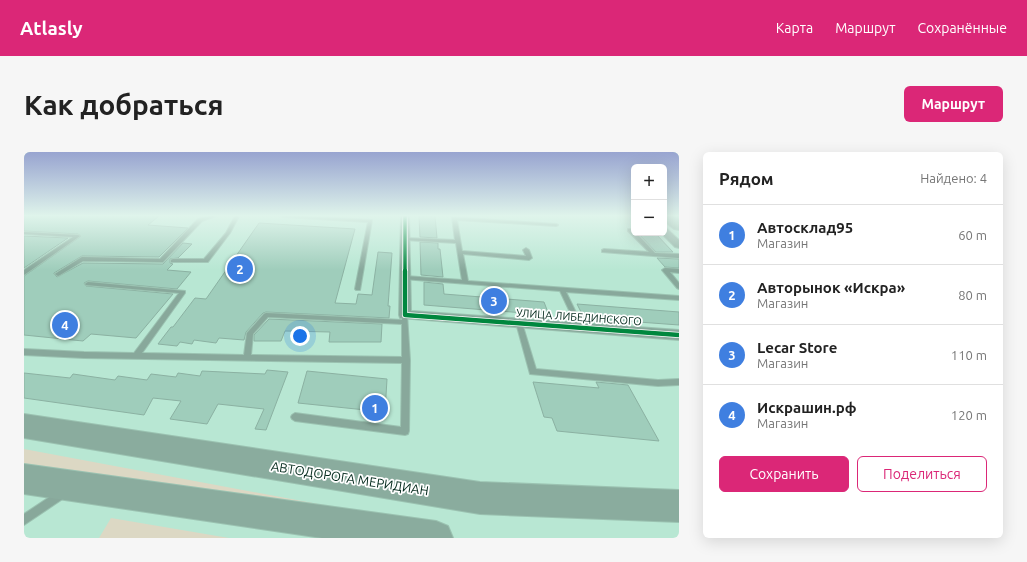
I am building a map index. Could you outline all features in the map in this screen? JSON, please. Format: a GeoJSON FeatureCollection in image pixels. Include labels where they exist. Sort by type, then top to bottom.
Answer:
{"type":"FeatureCollection","features":[{"type":"Feature","properties":{"kind":"main road","name":"АВТОДОРОГА МЕРИДИАН"},"geometry":{"type":"LineString","coordinates":[[24,426],[480,498],[679,506]]}},
{"type":"Feature","properties":{"kind":"main road"},"geometry":{"type":"LineString","coordinates":[[24,479],[436,538]]}},
{"type":"Feature","properties":{"kind":"street"},"geometry":{"type":"LineString","coordinates":[[405,234],[405,319]]}},
{"type":"Feature","properties":{"kind":"street"},"geometry":{"type":"LineString","coordinates":[[667,234],[679,245]]}},
{"type":"Feature","properties":{"kind":"street","name":"УЛИЦА ЛИБЕДИНСКОГО"},"geometry":{"type":"LineString","coordinates":[[405,319],[519,323],[679,335]]}},
{"type":"Feature","properties":{"kind":"lane"},"geometry":{"type":"LineString","coordinates":[[24,273],[78,236],[42,234]]}},
{"type":"Feature","properties":{"kind":"lane"},"geometry":{"type":"LineString","coordinates":[[58,274],[82,259],[161,261],[187,234]]}},
{"type":"Feature","properties":{"kind":"lane"},"geometry":{"type":"LineString","coordinates":[[173,261],[206,261],[227,234]]}},
{"type":"Feature","properties":{"kind":"lane"},"geometry":{"type":"LineString","coordinates":[[358,289],[368,234]]}},
{"type":"Feature","properties":{"kind":"lane"},"geometry":{"type":"LineString","coordinates":[[457,234],[465,281]]}},
{"type":"Feature","properties":{"kind":"lane"},"geometry":{"type":"LineString","coordinates":[[634,234],[653,254]]}},
{"type":"Feature","properties":{"kind":"lane"},"geometry":{"type":"LineString","coordinates":[[405,239],[458,242]]}},
{"type":"Feature","properties":{"kind":"lane"},"geometry":{"type":"LineString","coordinates":[[460,252],[529,258],[526,250]]}},
{"type":"Feature","properties":{"kind":"lane"},"geometry":{"type":"LineString","coordinates":[[604,251],[679,256]]}},
{"type":"Feature","properties":{"kind":"lane"},"geometry":{"type":"LineString","coordinates":[[679,271],[665,270],[679,287]]}},
{"type":"Feature","properties":{"kind":"lane"},"geometry":{"type":"LineString","coordinates":[[405,278],[465,281],[679,298]]}},
{"type":"Feature","properties":{"kind":"lane"},"geometry":{"type":"LineString","coordinates":[[88,284],[183,292],[136,356]]}},
{"type":"Feature","properties":{"kind":"lane"},"geometry":{"type":"LineString","coordinates":[[562,289],[580,327]]}},
{"type":"Feature","properties":{"kind":"lane"},"geometry":{"type":"LineString","coordinates":[[247,357],[250,332],[266,315],[405,319],[405,431],[295,417]]}},
{"type":"Feature","properties":{"kind":"lane"},"geometry":{"type":"LineString","coordinates":[[519,323],[533,372],[658,383],[679,382]]}},
{"type":"Feature","properties":{"kind":"lane"},"geometry":{"type":"LineString","coordinates":[[24,352],[84,355],[406,360]]}},
{"type":"Feature","properties":{"kind":"lane"},"geometry":{"type":"LineString","coordinates":[[24,520],[73,486]]}},
{"type":"Feature","properties":{"kind":"shaded area"},"geometry":{"type":"Polygon","coordinates":[[[24,449],[414,522],[24,469],[24,449]]]}},
{"type":"Feature","properties":{"kind":"shaded area"},"geometry":{"type":"Polygon","coordinates":[[[111,518],[229,538],[99,538],[111,518]]]}},
{"type":"Feature","properties":{"kind":"building"},"geometry":{"type":"Polygon","coordinates":[[[78,234],[182,234],[159,257],[82,256],[54,273],[57,277],[83,263],[163,264],[183,243],[192,244],[178,258],[170,259],[170,263],[173,264],[167,270],[191,272],[177,289],[88,281],[84,283],[86,286],[173,294],[136,338],[91,334],[83,341],[24,335],[24,276],[81,236],[78,234]]]}},
{"type":"Feature","properties":{"kind":"building"},"geometry":{"type":"Polygon","coordinates":[[[251,234],[354,234],[335,303],[356,304],[358,294],[372,295],[378,252],[392,253],[388,306],[390,306],[389,318],[266,312],[263,313],[246,332],[244,340],[219,338],[216,343],[194,340],[192,344],[180,342],[177,346],[158,344],[195,298],[206,299],[251,234]]]}},
{"type":"Feature","properties":{"kind":"building"},"geometry":{"type":"Polygon","coordinates":[[[420,234],[437,234],[437,238],[420,237],[420,234]]]}},
{"type":"Feature","properties":{"kind":"building"},"geometry":{"type":"Polygon","coordinates":[[[24,236],[68,238],[24,268],[24,236]]]}},
{"type":"Feature","properties":{"kind":"building"},"geometry":{"type":"Polygon","coordinates":[[[641,236],[658,236],[673,252],[656,252],[641,236]]]}},
{"type":"Feature","properties":{"kind":"building"},"geometry":{"type":"Polygon","coordinates":[[[420,242],[438,243],[443,277],[421,275],[420,242]]]}},
{"type":"Feature","properties":{"kind":"building"},"geometry":{"type":"Polygon","coordinates":[[[657,258],[679,259],[679,268],[665,267],[657,258]]]}},
{"type":"Feature","properties":{"kind":"building"},"geometry":{"type":"Polygon","coordinates":[[[424,282],[443,284],[444,294],[544,302],[549,315],[424,305],[424,282]]]}},
{"type":"Feature","properties":{"kind":"building"},"geometry":{"type":"Polygon","coordinates":[[[577,304],[679,312],[679,325],[584,318],[577,304]]]}},
{"type":"Feature","properties":{"kind":"building"},"geometry":{"type":"Polygon","coordinates":[[[269,319],[382,324],[381,342],[329,342],[330,332],[285,331],[281,341],[254,341],[254,335],[269,319]]]}},
{"type":"Feature","properties":{"kind":"building"},"geometry":{"type":"Polygon","coordinates":[[[267,370],[288,372],[266,430],[255,429],[264,409],[218,404],[207,424],[170,419],[181,401],[153,398],[144,415],[24,398],[24,373],[70,378],[73,374],[115,380],[118,376],[147,380],[151,374],[176,377],[178,373],[200,376],[202,371],[265,374],[267,370]]]}},
{"type":"Feature","properties":{"kind":"building"},"geometry":{"type":"Polygon","coordinates":[[[307,371],[387,379],[385,412],[298,403],[307,371]]]}},
{"type":"Feature","properties":{"kind":"building"},"geometry":{"type":"Polygon","coordinates":[[[533,382],[599,388],[596,382],[628,385],[659,441],[557,431],[552,418],[544,417],[533,382]]]}},
{"type":"Feature","properties":{"kind":"cycle path"},"geometry":{"type":"LineString","coordinates":[[405,234],[405,315],[679,335]]}},
{"type":"Feature","properties":{"kind":"place","name":"Авторынок «Искра»"},"geometry":{"type":"Point","coordinates":[240,269]}},
{"type":"Feature","properties":{"kind":"place","name":"Lecar Store"},"geometry":{"type":"Point","coordinates":[494,301]}},
{"type":"Feature","properties":{"kind":"place","name":"Искрашин.рф"},"geometry":{"type":"Point","coordinates":[65,325]}},
{"type":"Feature","properties":{"kind":"place","name":"Автосклад95"},"geometry":{"type":"Point","coordinates":[375,408]}}]}
